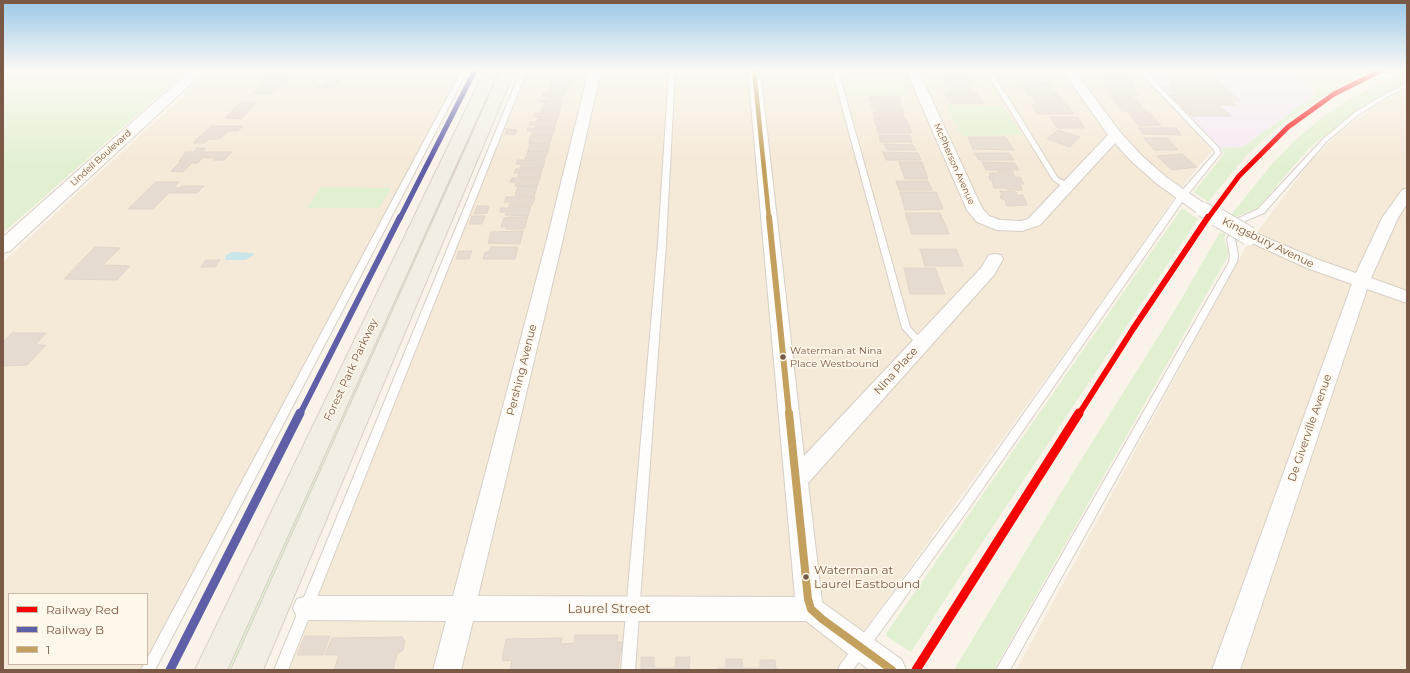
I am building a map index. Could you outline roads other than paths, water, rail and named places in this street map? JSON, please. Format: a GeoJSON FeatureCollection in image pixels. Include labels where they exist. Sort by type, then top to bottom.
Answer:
{"type":"FeatureCollection","features":[{"type":"Feature","properties":{"kind":"main road","name":"Lindell Boulevard"},"geometry":{"type":"LineString","coordinates":[[3,247],[164,101]]}},
{"type":"Feature","properties":{"kind":"main road","name":"Forest Park Parkway"},"geometry":{"type":"LineString","coordinates":[[211,670],[477,101]]}},
{"type":"Feature","properties":{"kind":"main road"},"geometry":{"type":"LineString","coordinates":[[247,670],[494,101]]}},
{"type":"Feature","properties":{"kind":"street","name":"Pershing Avenue"},"geometry":{"type":"LineString","coordinates":[[447,670],[554,243],[588,101]]}},
{"type":"Feature","properties":{"kind":"street"},"geometry":{"type":"LineString","coordinates":[[757,101],[795,481],[806,584],[811,609],[822,619],[876,658]]}},
{"type":"Feature","properties":{"kind":"street","name":"McPherson Avenue"},"geometry":{"type":"LineString","coordinates":[[926,101],[975,210],[983,219],[997,225],[1022,226],[1034,222],[1067,186]]}},
{"type":"Feature","properties":{"kind":"street","name":"Kingsbury Avenue"},"geometry":{"type":"LineString","coordinates":[[1091,101],[1115,134],[1136,158],[1161,180],[1202,209],[1249,236],[1313,264],[1407,298]]}},
{"type":"Feature","properties":{"kind":"street"},"geometry":{"type":"LineString","coordinates":[[1067,186],[1115,134]]}},
{"type":"Feature","properties":{"kind":"street","name":"De Giverville Avenue"},"geometry":{"type":"LineString","coordinates":[[1226,670],[1361,282],[1390,218],[1407,192]]}},
{"type":"Feature","properties":{"kind":"street","name":"Nina Place"},"geometry":{"type":"LineString","coordinates":[[795,481],[988,271],[994,259]]}},
{"type":"Feature","properties":{"kind":"street","name":"Laurel Street"},"geometry":{"type":"LineString","coordinates":[[306,608],[633,610],[811,609]]}},
{"type":"Feature","properties":{"kind":"lane"},"geometry":{"type":"LineString","coordinates":[[148,670],[448,101]]}},
{"type":"Feature","properties":{"kind":"lane"},"geometry":{"type":"LineString","coordinates":[[281,670],[511,101]]}},
{"type":"Feature","properties":{"kind":"lane"},"geometry":{"type":"LineString","coordinates":[[628,670],[662,243],[670,101]]}},
{"type":"Feature","properties":{"kind":"lane"},"geometry":{"type":"LineString","coordinates":[[844,101],[906,328],[921,344]]}},
{"type":"Feature","properties":{"kind":"lane"},"geometry":{"type":"LineString","coordinates":[[1007,101],[1055,179],[1067,186]]}},
{"type":"Feature","properties":{"kind":"lane"},"geometry":{"type":"LineString","coordinates":[[845,670],[876,658],[963,508],[1182,196],[1218,153],[1217,149],[1171,101]]}},
{"type":"Feature","properties":{"kind":"lane"},"geometry":{"type":"LineString","coordinates":[[1003,670],[1233,262],[1234,256],[1230,239],[1242,220],[1261,211],[1325,140],[1351,118],[1376,101]]}},
{"type":"Feature","properties":{"kind":"water"},"geometry":{"type":"Polygon","coordinates":[[[232,252],[252,253],[254,255],[245,260],[225,260],[225,256],[232,252]]]}},
{"type":"Feature","properties":{"kind":"rail line","name":"B"},"geometry":{"type":"LineString","coordinates":[[170,670],[459,101]]}},
{"type":"Feature","properties":{"kind":"rail line","name":"Red"},"geometry":{"type":"LineString","coordinates":[[916,670],[1133,329],[1200,229],[1239,176],[1288,127],[1324,101]]}},
{"type":"Feature","properties":{"kind":"place","name":"Waterman at Nina Place Westbound"},"geometry":{"type":"Point","coordinates":[783,357]}},
{"type":"Feature","properties":{"kind":"place","name":"Waterman at Laurel Eastbound"},"geometry":{"type":"Point","coordinates":[806,577]}}]}
